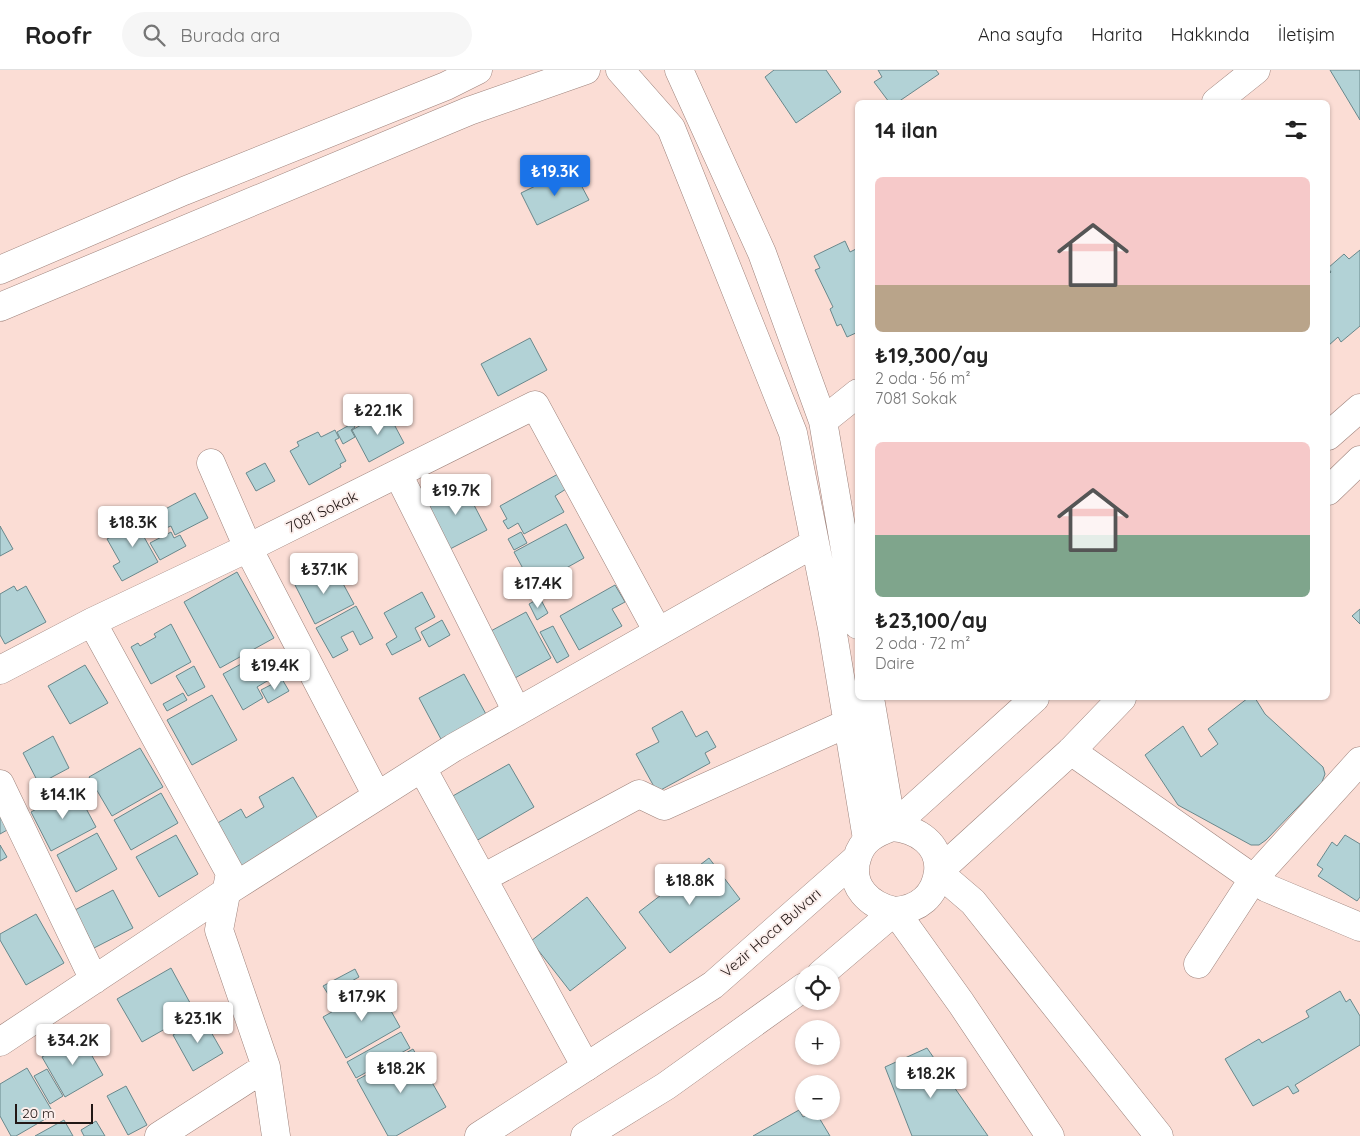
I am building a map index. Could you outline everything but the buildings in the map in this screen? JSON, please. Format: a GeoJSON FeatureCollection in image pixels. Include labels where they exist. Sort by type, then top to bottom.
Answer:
{"type":"FeatureCollection","features":[{"type":"Feature","properties":{"kind":"street"},"geometry":{"type":"LineString","coordinates":[[0,270],[184,190],[446,86],[478,70]]}},
{"type":"Feature","properties":{"kind":"street"},"geometry":{"type":"LineString","coordinates":[[0,307],[469,111],[586,70]]}},
{"type":"Feature","properties":{"kind":"street"},"geometry":{"type":"LineString","coordinates":[[620,70],[671,128],[793,433],[848,723],[862,849],[855,878],[860,891],[876,905],[895,911],[909,910],[931,894],[937,881],[936,854],[929,842],[919,833],[906,828],[892,828],[870,700]]}},
{"type":"Feature","properties":{"kind":"street"},"geometry":{"type":"LineString","coordinates":[[679,70],[762,252],[822,421],[855,608]]}},
{"type":"Feature","properties":{"kind":"street"},"geometry":{"type":"LineString","coordinates":[[1218,100],[1256,70]]}},
{"type":"Feature","properties":{"kind":"street"},"geometry":{"type":"LineString","coordinates":[[822,421],[855,395]]}},
{"type":"Feature","properties":{"kind":"street","name":"7081 Sokak"},"geometry":{"type":"LineString","coordinates":[[0,670],[92,622],[248,548],[535,405],[658,632]]}},
{"type":"Feature","properties":{"kind":"street"},"geometry":{"type":"LineString","coordinates":[[1330,434],[1360,408]]}},
{"type":"Feature","properties":{"kind":"street"},"geometry":{"type":"LineString","coordinates":[[1330,489],[1360,460]]}},
{"type":"Feature","properties":{"kind":"street"},"geometry":{"type":"LineString","coordinates":[[211,463],[248,548],[377,796]]}},
{"type":"Feature","properties":{"kind":"street"},"geometry":{"type":"LineString","coordinates":[[398,474],[516,712]]}},
{"type":"Feature","properties":{"kind":"street"},"geometry":{"type":"LineString","coordinates":[[0,1042],[226,892],[422,768],[516,712],[815,543]]}},
{"type":"Feature","properties":{"kind":"street"},"geometry":{"type":"LineString","coordinates":[[92,622],[230,873],[220,930],[266,1066],[276,1136]]}},
{"type":"Feature","properties":{"kind":"street","name":"Vezir Hoca Bulvarı"},"geometry":{"type":"LineString","coordinates":[[479,1136],[713,984],[879,832],[892,828],[1033,700]]}},
{"type":"Feature","properties":{"kind":"street"},"geometry":{"type":"LineString","coordinates":[[938,872],[1071,751],[1120,700]]}},
{"type":"Feature","properties":{"kind":"street"},"geometry":{"type":"LineString","coordinates":[[483,878],[639,794],[664,806],[848,723]]}},
{"type":"Feature","properties":{"kind":"street"},"geometry":{"type":"LineString","coordinates":[[1071,751],[1267,888],[1360,927]]}},
{"type":"Feature","properties":{"kind":"street"},"geometry":{"type":"LineString","coordinates":[[1198,964],[1254,878],[1360,761]]}},
{"type":"Feature","properties":{"kind":"street"},"geometry":{"type":"LineString","coordinates":[[422,768],[586,1067]]}},
{"type":"Feature","properties":{"kind":"street"},"geometry":{"type":"LineString","coordinates":[[0,784],[94,980]]}},
{"type":"Feature","properties":{"kind":"street"},"geometry":{"type":"LineString","coordinates":[[938,872],[972,902],[1159,1136]]}},
{"type":"Feature","properties":{"kind":"street"},"geometry":{"type":"LineString","coordinates":[[832,965],[895,911]]}},
{"type":"Feature","properties":{"kind":"street"},"geometry":{"type":"LineString","coordinates":[[895,911],[961,1002],[1050,1136]]}},
{"type":"Feature","properties":{"kind":"street"},"geometry":{"type":"LineString","coordinates":[[585,1136],[666,1086],[795,993]]}},
{"type":"Feature","properties":{"kind":"street"},"geometry":{"type":"LineString","coordinates":[[159,1136],[266,1066]]}}]}
